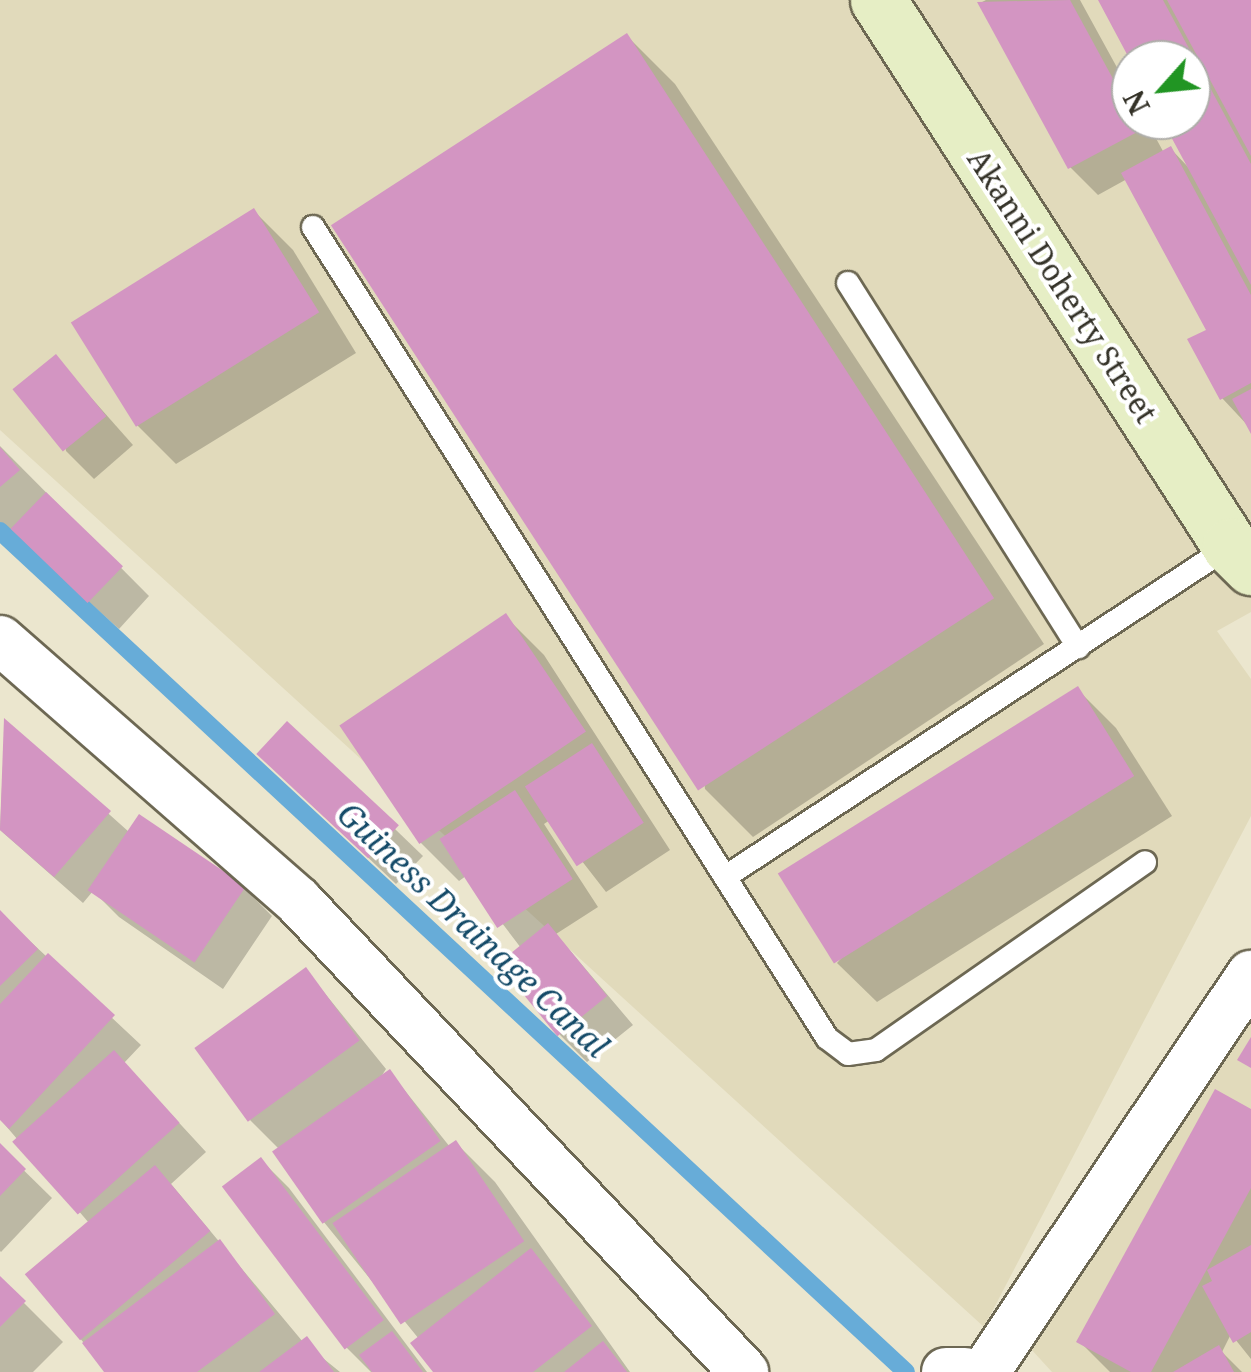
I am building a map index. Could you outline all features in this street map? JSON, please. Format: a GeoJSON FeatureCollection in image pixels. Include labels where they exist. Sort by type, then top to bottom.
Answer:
{"type":"FeatureCollection","features":[{"type":"Feature","properties":{"kind":"street","name":"Akanni Doherty Street"},"geometry":{"type":"LineString","coordinates":[[878,0],[1240,556]]}},
{"type":"Feature","properties":{"kind":"street"},"geometry":{"type":"LineString","coordinates":[[0,640],[298,901],[744,1372]]}},
{"type":"Feature","properties":{"kind":"street"},"geometry":{"type":"LineString","coordinates":[[986,1372],[1251,974]]}},
{"type":"Feature","properties":{"kind":"street"},"geometry":{"type":"LineString","coordinates":[[946,1372],[965,1372]]}},
{"type":"Feature","properties":{"kind":"lane"},"geometry":{"type":"LineString","coordinates":[[312,227],[827,1038],[848,1054],[876,1050],[1145,862]]}},
{"type":"Feature","properties":{"kind":"lane"},"geometry":{"type":"LineString","coordinates":[[848,283],[1078,647]]}},
{"type":"Feature","properties":{"kind":"lane"},"geometry":{"type":"LineString","coordinates":[[725,876],[1078,647],[1240,556]]}},
{"type":"Feature","properties":{"kind":"shaded area"},"geometry":{"type":"Polygon","coordinates":[[[0,0],[1251,0],[1251,612],[1217,631],[1251,679],[1251,816],[984,1327],[0,430],[0,0]]]}},
{"type":"Feature","properties":{"kind":"shaded area"},"geometry":{"type":"Polygon","coordinates":[[[1251,1016],[1251,1372],[1052,1372],[1030,1348],[1251,1016]]]}},
{"type":"Feature","properties":{"kind":"building"},"geometry":{"type":"Polygon","coordinates":[[[1070,0],[1111,75],[1111,140],[1122,140],[1068,169],[977,2],[1070,0]]]}},
{"type":"Feature","properties":{"kind":"building"},"geometry":{"type":"Polygon","coordinates":[[[1098,0],[1163,0],[1184,40],[1119,40],[1098,0]]]}},
{"type":"Feature","properties":{"kind":"building"},"geometry":{"type":"Polygon","coordinates":[[[1167,0],[1251,0],[1251,156],[1211,82],[1211,40],[1189,40],[1167,0]]]}},
{"type":"Feature","properties":{"kind":"building"},"geometry":{"type":"Polygon","coordinates":[[[627,33],[994,598],[698,791],[331,225],[627,33]]]}},
{"type":"Feature","properties":{"kind":"building"},"geometry":{"type":"Polygon","coordinates":[[[1211,89],[1251,164],[1251,285],[1173,140],[1211,140],[1211,89]]]}},
{"type":"Feature","properties":{"kind":"building"},"geometry":{"type":"Polygon","coordinates":[[[1171,146],[1251,295],[1251,383],[1220,400],[1187,339],[1206,330],[1121,173],[1171,146]]]}},
{"type":"Feature","properties":{"kind":"building"},"geometry":{"type":"Polygon","coordinates":[[[254,208],[319,312],[136,427],[71,322],[254,208]]]}},
{"type":"Feature","properties":{"kind":"building"},"geometry":{"type":"Polygon","coordinates":[[[56,354],[106,416],[63,451],[12,389],[56,354]]]}},
{"type":"Feature","properties":{"kind":"building"},"geometry":{"type":"Polygon","coordinates":[[[1251,389],[1251,434],[1232,399],[1251,389]]]}},
{"type":"Feature","properties":{"kind":"building"},"geometry":{"type":"Polygon","coordinates":[[[0,447],[20,470],[0,487],[0,447]]]}},
{"type":"Feature","properties":{"kind":"building"},"geometry":{"type":"Polygon","coordinates":[[[46,492],[123,566],[88,603],[11,529],[46,492]]]}},
{"type":"Feature","properties":{"kind":"building"},"geometry":{"type":"Polygon","coordinates":[[[506,613],[586,732],[419,844],[339,725],[506,613]]]}},
{"type":"Feature","properties":{"kind":"building"},"geometry":{"type":"Polygon","coordinates":[[[1078,686],[1134,776],[834,963],[778,874],[1078,686]]]}},
{"type":"Feature","properties":{"kind":"building"},"geometry":{"type":"Polygon","coordinates":[[[4,718],[111,811],[54,877],[0,830],[4,718]]]}},
{"type":"Feature","properties":{"kind":"building"},"geometry":{"type":"Polygon","coordinates":[[[287,721],[399,825],[368,858],[256,754],[287,721]]]}},
{"type":"Feature","properties":{"kind":"building"},"geometry":{"type":"Polygon","coordinates":[[[592,743],[644,823],[577,866],[525,787],[592,743]]]}},
{"type":"Feature","properties":{"kind":"building"},"geometry":{"type":"Polygon","coordinates":[[[515,790],[573,879],[497,928],[440,839],[515,790]]]}},
{"type":"Feature","properties":{"kind":"building"},"geometry":{"type":"Polygon","coordinates":[[[139,814],[246,886],[195,962],[88,890],[139,814]]]}},
{"type":"Feature","properties":{"kind":"building"},"geometry":{"type":"Polygon","coordinates":[[[0,910],[38,949],[0,986],[0,910]]]}},
{"type":"Feature","properties":{"kind":"building"},"geometry":{"type":"Polygon","coordinates":[[[548,923],[607,996],[557,1036],[498,963],[548,923]]]}},
{"type":"Feature","properties":{"kind":"building"},"geometry":{"type":"Polygon","coordinates":[[[48,953],[115,1015],[9,1129],[0,1120],[0,1004],[48,953]]]}},
{"type":"Feature","properties":{"kind":"building"},"geometry":{"type":"Polygon","coordinates":[[[306,967],[359,1041],[248,1122],[194,1048],[306,967]]]}},
{"type":"Feature","properties":{"kind":"building"},"geometry":{"type":"Polygon","coordinates":[[[1251,1037],[1251,1068],[1237,1060],[1251,1037]]]}},
{"type":"Feature","properties":{"kind":"building"},"geometry":{"type":"Polygon","coordinates":[[[114,1050],[180,1123],[78,1214],[12,1142],[114,1050]]]}},
{"type":"Feature","properties":{"kind":"building"},"geometry":{"type":"Polygon","coordinates":[[[390,1069],[440,1141],[323,1224],[272,1152],[390,1069]]]}},
{"type":"Feature","properties":{"kind":"building"},"geometry":{"type":"Polygon","coordinates":[[[1215,1089],[1251,1109],[1251,1188],[1151,1372],[1131,1372],[1076,1342],[1215,1089]]]}},
{"type":"Feature","properties":{"kind":"building"},"geometry":{"type":"Polygon","coordinates":[[[456,1140],[524,1241],[401,1324],[332,1223],[456,1140]]]}},
{"type":"Feature","properties":{"kind":"building"},"geometry":{"type":"Polygon","coordinates":[[[0,1143],[26,1169],[0,1196],[0,1143]]]}},
{"type":"Feature","properties":{"kind":"building"},"geometry":{"type":"Polygon","coordinates":[[[261,1157],[384,1320],[345,1349],[222,1186],[261,1157]]]}},
{"type":"Feature","properties":{"kind":"building"},"geometry":{"type":"Polygon","coordinates":[[[155,1165],[210,1231],[80,1340],[25,1274],[155,1165]]]}},
{"type":"Feature","properties":{"kind":"building"},"geometry":{"type":"Polygon","coordinates":[[[220,1239],[275,1314],[197,1372],[104,1372],[82,1343],[220,1239]]]}},
{"type":"Feature","properties":{"kind":"building"},"geometry":{"type":"Polygon","coordinates":[[[1251,1245],[1251,1332],[1233,1343],[1202,1286],[1212,1281],[1207,1270],[1251,1245]]]}},
{"type":"Feature","properties":{"kind":"building"},"geometry":{"type":"Polygon","coordinates":[[[531,1248],[592,1326],[533,1372],[433,1372],[410,1343],[531,1248]]]}},
{"type":"Feature","properties":{"kind":"building"},"geometry":{"type":"Polygon","coordinates":[[[0,1276],[26,1301],[0,1327],[0,1276]]]}},
{"type":"Feature","properties":{"kind":"building"},"geometry":{"type":"Polygon","coordinates":[[[392,1331],[423,1372],[372,1372],[359,1355],[392,1331]]]}},
{"type":"Feature","properties":{"kind":"building"},"geometry":{"type":"Polygon","coordinates":[[[307,1336],[334,1372],[259,1372],[307,1336]]]}},
{"type":"Feature","properties":{"kind":"building"},"geometry":{"type":"Polygon","coordinates":[[[603,1341],[627,1372],[564,1372],[603,1341]]]}},
{"type":"Feature","properties":{"kind":"building"},"geometry":{"type":"Polygon","coordinates":[[[1219,1345],[1234,1372],[1173,1372],[1219,1345]]]}},
{"type":"Feature","properties":{"kind":"waterway","name":"Guiness Drainage Canal"},"geometry":{"type":"LineString","coordinates":[[0,531],[906,1372]]}}]}
